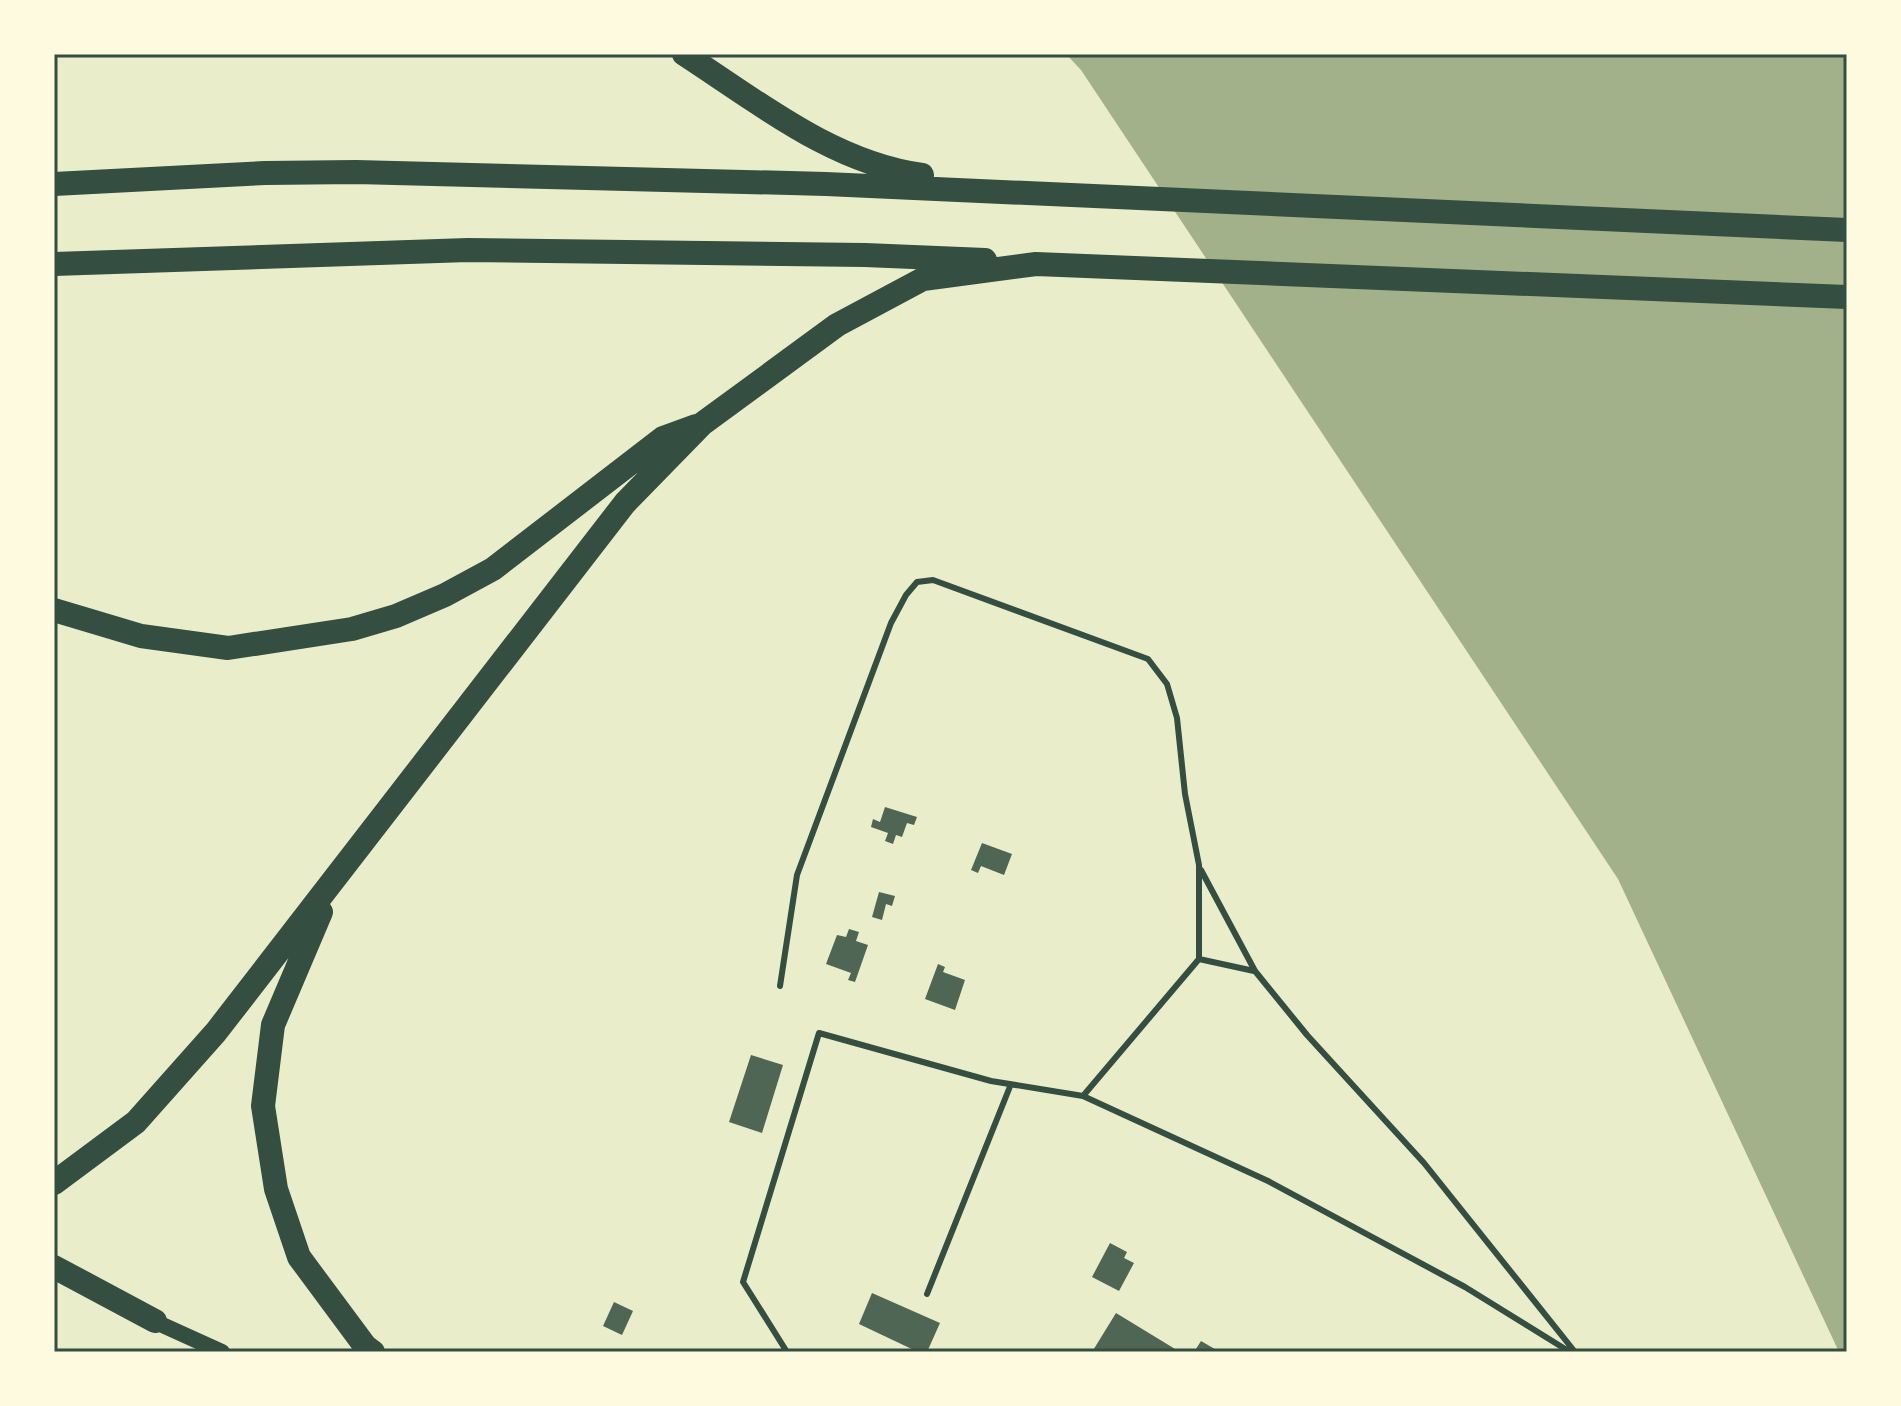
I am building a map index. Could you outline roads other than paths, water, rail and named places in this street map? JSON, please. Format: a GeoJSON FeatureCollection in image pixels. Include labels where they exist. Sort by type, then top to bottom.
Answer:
{"type":"FeatureCollection","features":[{"type":"Feature","properties":{"kind":"highway"},"geometry":{"type":"LineString","coordinates":[[684,54],[812,137],[895,171],[1000,186],[1847,223]]}},
{"type":"Feature","properties":{"kind":"highway"},"geometry":{"type":"LineString","coordinates":[[54,184],[265,173],[356,172],[826,184],[1847,230]]}},
{"type":"Feature","properties":{"kind":"highway"},"geometry":{"type":"LineString","coordinates":[[54,264],[468,250],[865,255],[1847,296]]}},
{"type":"Feature","properties":{"kind":"highway"},"geometry":{"type":"LineString","coordinates":[[54,1183],[136,1122],[216,1032],[625,503],[702,424],[837,325],[923,279],[1036,264],[1847,296]]}},
{"type":"Feature","properties":{"kind":"highway"},"geometry":{"type":"LineString","coordinates":[[54,610],[141,636],[228,648],[352,629],[396,616],[445,595],[493,569],[663,438],[702,424]]}},
{"type":"Feature","properties":{"kind":"highway"},"geometry":{"type":"LineString","coordinates":[[336,878],[273,1025],[263,1106],[276,1189],[299,1257],[365,1346],[373,1352]]}},
{"type":"Feature","properties":{"kind":"highway"},"geometry":{"type":"LineString","coordinates":[[58,1274],[155,1321]]}},
{"type":"Feature","properties":{"kind":"main road"},"geometry":{"type":"LineString","coordinates":[[155,1321],[222,1352]]}},
{"type":"Feature","properties":{"kind":"lane"},"geometry":{"type":"LineString","coordinates":[[780,986],[797,875],[891,623],[917,582],[933,580],[1148,659],[1167,684],[1177,718],[1185,794],[1199,865],[1199,959],[1083,1096]]}},
{"type":"Feature","properties":{"kind":"lane"},"geometry":{"type":"LineString","coordinates":[[1199,865],[1255,971],[1307,1035],[1424,1163],[1572,1352]]}},
{"type":"Feature","properties":{"kind":"lane"},"geometry":{"type":"LineString","coordinates":[[1199,959],[1255,971]]}},
{"type":"Feature","properties":{"kind":"lane"},"geometry":{"type":"LineString","coordinates":[[787,1352],[743,1282],[819,1033],[991,1081],[1083,1096],[1268,1181],[1465,1287],[1572,1352]]}},
{"type":"Feature","properties":{"kind":"lane"},"geometry":{"type":"LineString","coordinates":[[927,1294],[1011,1084]]}}]}
